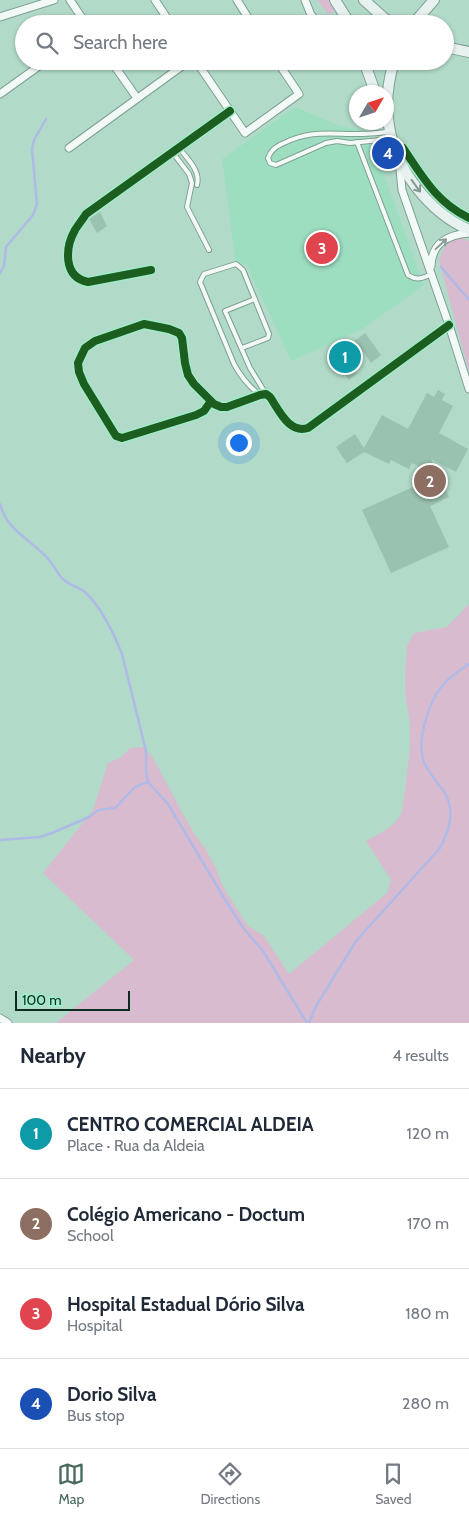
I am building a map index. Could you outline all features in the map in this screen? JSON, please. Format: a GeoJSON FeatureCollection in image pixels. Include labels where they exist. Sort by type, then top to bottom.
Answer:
{"type":"FeatureCollection","features":[{"type":"Feature","properties":{"kind":"main road"},"geometry":{"type":"LineString","coordinates":[[334,0],[344,15]]}},
{"type":"Feature","properties":{"kind":"main road"},"geometry":{"type":"LineString","coordinates":[[364,0],[382,15]]}},
{"type":"Feature","properties":{"kind":"main road"},"geometry":{"type":"LineString","coordinates":[[421,15],[434,0]]}},
{"type":"Feature","properties":{"kind":"main road"},"geometry":{"type":"LineString","coordinates":[[454,49],[469,52]]}},
{"type":"Feature","properties":{"kind":"main road"},"geometry":{"type":"LineString","coordinates":[[367,70],[373,85]]}},
{"type":"Feature","properties":{"kind":"main road"},"geometry":{"type":"LineString","coordinates":[[390,85],[392,70]]}},
{"type":"Feature","properties":{"kind":"main road"},"geometry":{"type":"LineString","coordinates":[[389,130],[398,154],[411,179],[425,198],[446,217],[469,232]]}},
{"type":"Feature","properties":{"kind":"street"},"geometry":{"type":"LineString","coordinates":[[0,17],[37,3],[54,0]]}},
{"type":"Feature","properties":{"kind":"street"},"geometry":{"type":"LineString","coordinates":[[70,0],[80,15]]}},
{"type":"Feature","properties":{"kind":"street"},"geometry":{"type":"LineString","coordinates":[[155,0],[165,15]]}},
{"type":"Feature","properties":{"kind":"street"},"geometry":{"type":"LineString","coordinates":[[237,0],[246,15]]}},
{"type":"Feature","properties":{"kind":"street"},"geometry":{"type":"LineString","coordinates":[[305,0],[311,15]]}},
{"type":"Feature","properties":{"kind":"street"},"geometry":{"type":"LineString","coordinates":[[0,94],[33,70]]}},
{"type":"Feature","properties":{"kind":"street"},"geometry":{"type":"LineString","coordinates":[[118,70],[137,98]]}},
{"type":"Feature","properties":{"kind":"street"},"geometry":{"type":"LineString","coordinates":[[69,148],[176,70]]}},
{"type":"Feature","properties":{"kind":"street"},"geometry":{"type":"LineString","coordinates":[[202,70],[245,133],[299,94],[283,70]]}},
{"type":"Feature","properties":{"kind":"street"},"geometry":{"type":"LineString","coordinates":[[151,270],[88,282],[81,280],[74,276],[68,266],[68,247],[74,230],[86,214],[230,111]]}},
{"type":"Feature","properties":{"kind":"street"},"geometry":{"type":"LineString","coordinates":[[398,154],[402,190],[469,389]]}},
{"type":"Feature","properties":{"kind":"street"},"geometry":{"type":"LineString","coordinates":[[431,273],[432,256],[440,243],[453,236],[469,232]]}},
{"type":"Feature","properties":{"kind":"street"},"geometry":{"type":"LineString","coordinates":[[211,401],[204,411],[196,415],[122,438],[116,436],[84,384],[79,372],[78,363],[85,348],[95,341],[144,324],[169,328],[179,333],[182,338],[188,375],[211,401],[221,407],[227,407],[263,394],[270,397],[288,424],[297,429],[308,428],[449,325]]}},
{"type":"Feature","properties":{"kind":"street"},"geometry":{"type":"LineString","coordinates":[[0,1018],[8,1023]]}},
{"type":"Feature","properties":{"kind":"lane"},"geometry":{"type":"LineString","coordinates":[[382,130],[356,134],[327,132],[297,136],[275,147],[268,158],[270,163],[276,165],[326,143],[357,142],[387,130]]}},
{"type":"Feature","properties":{"kind":"lane"},"geometry":{"type":"LineString","coordinates":[[357,142],[408,275],[413,278],[422,278],[431,273]]}},
{"type":"Feature","properties":{"kind":"lane"},"geometry":{"type":"LineString","coordinates":[[176,150],[197,174],[199,180],[197,185]]}},
{"type":"Feature","properties":{"kind":"lane"},"geometry":{"type":"LineString","coordinates":[[176,150],[192,183],[187,207],[209,250]]}},
{"type":"Feature","properties":{"kind":"lane"},"geometry":{"type":"LineString","coordinates":[[242,348],[268,338],[269,334],[243,270],[236,264],[204,274],[200,282],[241,377],[250,388],[263,394]]}},
{"type":"Feature","properties":{"kind":"lane"},"geometry":{"type":"LineString","coordinates":[[255,299],[225,310],[263,394]]}},
{"type":"Feature","properties":{"kind":"shaded area"},"geometry":{"type":"Polygon","coordinates":[[[317,0],[329,0],[335,7],[334,12],[328,14],[317,0]]]}},
{"type":"Feature","properties":{"kind":"shaded area"},"geometry":{"type":"Polygon","coordinates":[[[295,107],[340,126],[349,128],[349,130],[368,131],[424,285],[364,328],[291,361],[247,265],[236,264],[222,159],[295,107]]]}},
{"type":"Feature","properties":{"kind":"shaded area"},"geometry":{"type":"Polygon","coordinates":[[[455,235],[469,241],[469,372],[439,261],[442,251],[455,235]]]}},
{"type":"Feature","properties":{"kind":"shaded area"},"geometry":{"type":"Polygon","coordinates":[[[469,604],[469,1023],[56,1023],[134,960],[43,873],[93,810],[108,763],[120,758],[130,748],[143,747],[153,758],[195,835],[216,868],[222,885],[242,917],[248,926],[264,936],[289,974],[387,893],[391,880],[366,841],[391,826],[402,812],[410,750],[410,722],[405,694],[407,646],[414,633],[447,627],[469,604]]]}},
{"type":"Feature","properties":{"kind":"building"},"geometry":{"type":"Polygon","coordinates":[[[100,212],[107,226],[97,233],[89,219],[100,212]]]}},
{"type":"Feature","properties":{"kind":"building"},"geometry":{"type":"Polygon","coordinates":[[[365,333],[381,355],[371,363],[363,351],[349,362],[357,373],[349,380],[332,358],[365,333]]]}},
{"type":"Feature","properties":{"kind":"building"},"geometry":{"type":"Polygon","coordinates":[[[438,390],[445,394],[442,400],[453,406],[439,433],[468,449],[456,472],[431,459],[449,497],[430,506],[449,547],[391,573],[362,510],[420,484],[418,478],[424,475],[420,467],[412,463],[409,469],[391,460],[389,464],[364,452],[347,463],[336,447],[355,434],[364,448],[382,415],[408,429],[427,393],[434,397],[438,390]]]}},
{"type":"Feature","properties":{"kind":"waterway"},"geometry":{"type":"LineString","coordinates":[[0,273],[4,266],[6,247],[33,215],[37,204],[32,149],[34,140],[46,119]]}},
{"type":"Feature","properties":{"kind":"waterway"},"geometry":{"type":"LineString","coordinates":[[441,267],[469,300]]}},
{"type":"Feature","properties":{"kind":"waterway"},"geometry":{"type":"LineString","coordinates":[[0,504],[4,514],[15,529],[50,561],[64,580],[87,594],[103,614],[122,654],[146,751],[148,782],[168,804],[224,898],[244,929],[263,951],[307,1023]]}},
{"type":"Feature","properties":{"kind":"waterway"},"geometry":{"type":"LineString","coordinates":[[309,1023],[316,1006],[356,941],[440,848],[444,841],[450,819],[449,804],[443,790],[424,762],[422,753],[423,733],[428,712],[437,693],[448,680],[469,664]]}},
{"type":"Feature","properties":{"kind":"waterway"},"geometry":{"type":"LineString","coordinates":[[0,840],[40,837],[52,833],[87,818],[99,810],[115,808],[135,787],[148,782]]}},
{"type":"Feature","properties":{"kind":"cycle path"},"geometry":{"type":"LineString","coordinates":[[151,270],[88,282],[80,279],[74,274],[68,261],[69,245],[75,230],[86,214],[230,111]]}},
{"type":"Feature","properties":{"kind":"cycle path"},"geometry":{"type":"LineString","coordinates":[[403,148],[431,188],[458,212],[469,218]]}},
{"type":"Feature","properties":{"kind":"cycle path"},"geometry":{"type":"LineString","coordinates":[[211,401],[204,411],[196,415],[122,438],[116,436],[84,384],[79,372],[78,363],[85,348],[95,341],[144,324],[169,329],[179,333],[182,338],[188,375],[194,384],[214,404],[227,407],[266,394],[285,420],[295,428],[301,429],[308,428],[449,325]]}},
{"type":"Feature","properties":{"kind":"place","name":"Dorio Silva"},"geometry":{"type":"Point","coordinates":[388,153]}},
{"type":"Feature","properties":{"kind":"place","name":"Hospital Estadual Dório Silva"},"geometry":{"type":"Point","coordinates":[322,248]}},
{"type":"Feature","properties":{"kind":"place","name":"CENTRO COMERCIAL ALDEIA"},"geometry":{"type":"Point","coordinates":[345,357]}},
{"type":"Feature","properties":{"kind":"place","name":"Colégio Americano - Doctum"},"geometry":{"type":"Point","coordinates":[430,481]}}]}
